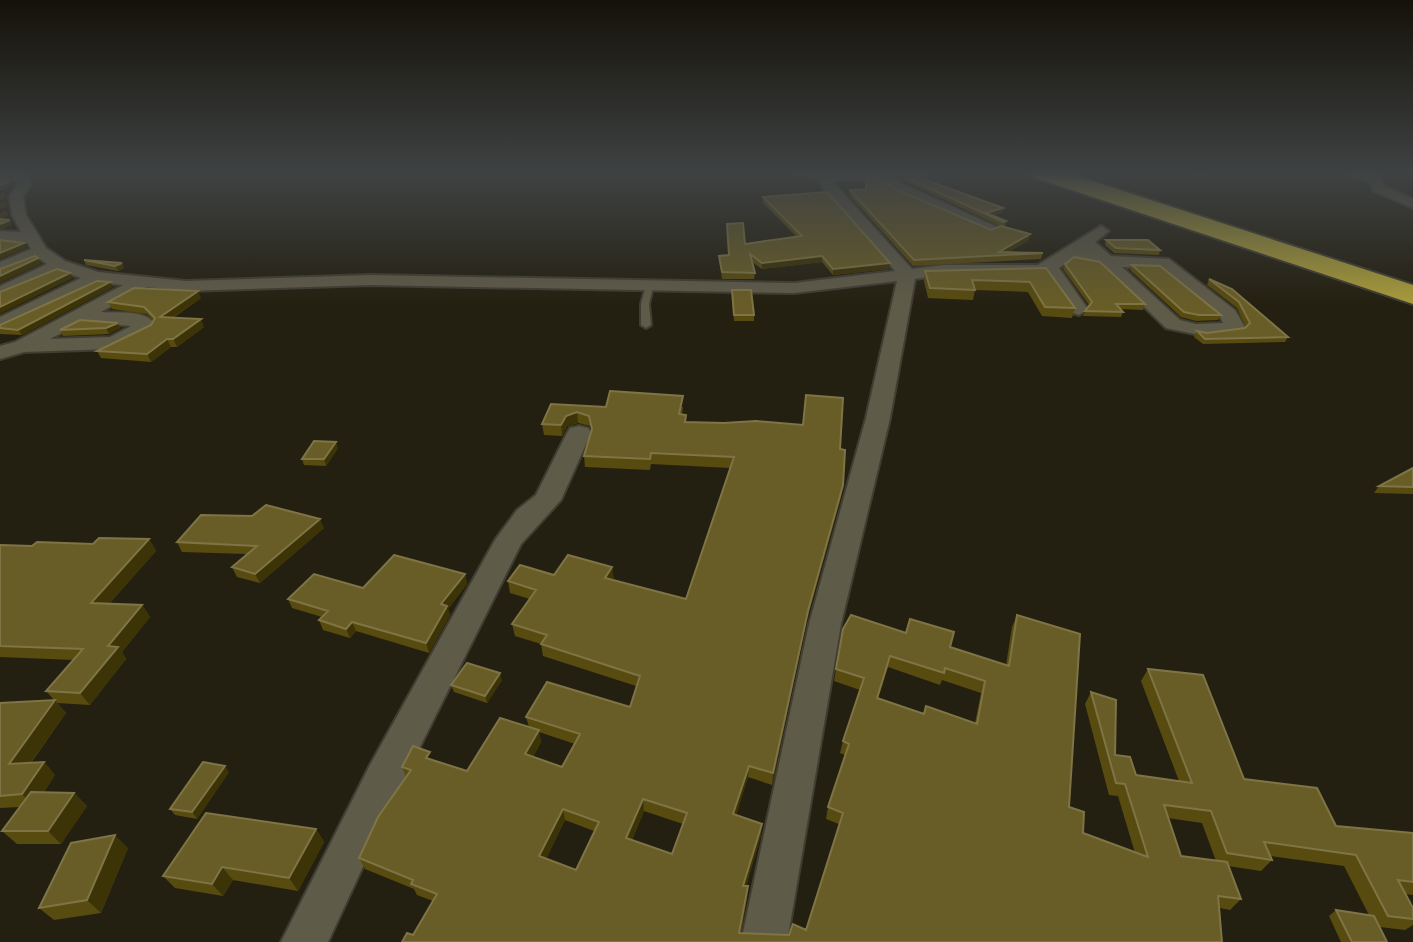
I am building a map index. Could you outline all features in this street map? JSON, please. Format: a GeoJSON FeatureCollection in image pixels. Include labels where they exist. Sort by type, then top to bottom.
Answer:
{"type":"FeatureCollection","features":[{"type":"Feature","properties":{"kind":"highway"},"geometry":{"type":"LineString","coordinates":[[1174,216],[1413,295]]}},
{"type":"Feature","properties":{"kind":"highway"},"geometry":{"type":"LineString","coordinates":[[1199,216],[1413,284]]}},
{"type":"Feature","properties":{"kind":"street"},"geometry":{"type":"LineString","coordinates":[[20,216],[36,244],[59,265],[96,277],[212,287],[371,280],[794,288],[944,270],[1014,271],[1049,267],[1101,231]]}},
{"type":"Feature","properties":{"kind":"street"},"geometry":{"type":"LineString","coordinates":[[855,216],[907,274]]}},
{"type":"Feature","properties":{"kind":"street"},"geometry":{"type":"LineString","coordinates":[[965,216],[991,228]]}},
{"type":"Feature","properties":{"kind":"street"},"geometry":{"type":"LineString","coordinates":[[2,237],[36,244]]}},
{"type":"Feature","properties":{"kind":"street"},"geometry":{"type":"LineString","coordinates":[[1069,253],[1109,261],[1163,263],[1228,314],[1235,327],[1220,330],[1182,328],[1173,324],[1109,261],[1086,242]]}},
{"type":"Feature","properties":{"kind":"street"},"geometry":{"type":"LineString","coordinates":[[0,268],[36,244]]}},
{"type":"Feature","properties":{"kind":"street"},"geometry":{"type":"LineString","coordinates":[[0,293],[59,265]]}},
{"type":"Feature","properties":{"kind":"street"},"geometry":{"type":"LineString","coordinates":[[1049,267],[1079,309]]}},
{"type":"Feature","properties":{"kind":"street"},"geometry":{"type":"LineString","coordinates":[[1014,271],[1032,280],[1062,287]]}},
{"type":"Feature","properties":{"kind":"street"},"geometry":{"type":"LineString","coordinates":[[764,942],[825,624],[878,418],[907,274]]}},
{"type":"Feature","properties":{"kind":"street"},"geometry":{"type":"LineString","coordinates":[[0,324],[96,277]]}},
{"type":"Feature","properties":{"kind":"street"},"geometry":{"type":"LineString","coordinates":[[0,353],[22,346],[146,280]]}},
{"type":"Feature","properties":{"kind":"street"},"geometry":{"type":"LineString","coordinates":[[22,346],[114,343],[146,326],[144,321],[81,316]]}},
{"type":"Feature","properties":{"kind":"street"},"geometry":{"type":"LineString","coordinates":[[304,942],[384,778],[509,540],[527,517],[547,500],[579,433]]}},
{"type":"Feature","properties":{"kind":"lane"},"geometry":{"type":"LineString","coordinates":[[646,325],[645,304],[649,287]]}},
{"type":"Feature","properties":{"kind":"building"},"geometry":{"type":"Polygon","coordinates":[[[782,216],[848,216],[890,263],[833,269],[822,256],[762,263],[750,254],[755,273],[722,272],[719,256],[729,255],[727,224],[743,223],[745,244],[802,236],[782,216]]]}},
{"type":"Feature","properties":{"kind":"building"},"geometry":{"type":"Polygon","coordinates":[[[874,216],[958,216],[991,230],[1001,226],[1030,234],[999,252],[1043,253],[914,260],[874,216]]]}},
{"type":"Feature","properties":{"kind":"building"},"geometry":{"type":"Polygon","coordinates":[[[0,240],[24,243],[0,253],[0,240]]]}},
{"type":"Feature","properties":{"kind":"building"},"geometry":{"type":"Polygon","coordinates":[[[1106,240],[1148,240],[1160,250],[1116,248],[1106,240]]]}},
{"type":"Feature","properties":{"kind":"building"},"geometry":{"type":"Polygon","coordinates":[[[35,256],[38,258],[0,276],[0,269],[35,256]]]}},
{"type":"Feature","properties":{"kind":"building"},"geometry":{"type":"Polygon","coordinates":[[[1074,257],[1100,262],[1145,304],[1116,304],[1123,312],[1085,311],[1092,302],[1065,264],[1074,257]]]}},
{"type":"Feature","properties":{"kind":"building"},"geometry":{"type":"Polygon","coordinates":[[[84,260],[122,263],[115,266],[84,260]]]}},
{"type":"Feature","properties":{"kind":"building"},"geometry":{"type":"Polygon","coordinates":[[[1132,265],[1160,266],[1221,315],[1184,312],[1132,265]]]}},
{"type":"Feature","properties":{"kind":"building"},"geometry":{"type":"Polygon","coordinates":[[[1046,268],[1075,308],[1045,307],[1030,282],[972,280],[975,290],[930,288],[925,271],[1046,268]]]}},
{"type":"Feature","properties":{"kind":"building"},"geometry":{"type":"Polygon","coordinates":[[[57,269],[70,273],[0,307],[0,292],[57,269]]]}},
{"type":"Feature","properties":{"kind":"building"},"geometry":{"type":"Polygon","coordinates":[[[1209,279],[1232,289],[1288,337],[1205,339],[1197,331],[1207,333],[1245,328],[1250,323],[1239,302],[1209,279]]]}},
{"type":"Feature","properties":{"kind":"building"},"geometry":{"type":"Polygon","coordinates":[[[97,281],[110,282],[18,330],[0,328],[0,325],[97,281]]]}},
{"type":"Feature","properties":{"kind":"building"},"geometry":{"type":"Polygon","coordinates":[[[134,288],[198,291],[160,317],[201,319],[147,354],[97,351],[151,325],[155,318],[144,307],[108,302],[134,288]]]}},
{"type":"Feature","properties":{"kind":"building"},"geometry":{"type":"Polygon","coordinates":[[[732,290],[751,290],[754,315],[734,315],[732,290]]]}},
{"type":"Feature","properties":{"kind":"building"},"geometry":{"type":"Polygon","coordinates":[[[80,320],[118,323],[106,328],[60,330],[80,320]]]}},
{"type":"Feature","properties":{"kind":"building"},"geometry":{"type":"Polygon","coordinates":[[[610,391],[683,396],[679,414],[686,415],[685,422],[756,421],[803,425],[806,395],[843,398],[840,449],[845,450],[843,485],[808,611],[773,773],[749,766],[733,814],[762,824],[743,886],[748,886],[739,933],[789,935],[793,924],[806,930],[843,813],[828,807],[849,744],[843,741],[864,678],[836,669],[843,629],[851,615],[906,633],[910,619],[954,632],[950,647],[1009,666],[1017,615],[1080,634],[1069,807],[1084,812],[1083,833],[1148,857],[1125,784],[1116,783],[1091,692],[1116,700],[1115,755],[1130,757],[1136,775],[1192,783],[1148,669],[1203,675],[1244,779],[1317,788],[1336,826],[1413,833],[1413,882],[1398,880],[1413,908],[1413,919],[1388,916],[1356,855],[1264,842],[1272,860],[1227,853],[1211,811],[1164,805],[1181,856],[1227,862],[1241,899],[1218,896],[1222,942],[402,942],[407,933],[413,935],[437,894],[411,884],[413,880],[359,858],[378,817],[411,770],[402,767],[413,746],[430,752],[426,758],[467,771],[500,718],[539,730],[525,754],[562,767],[580,734],[526,717],[547,682],[630,707],[640,676],[541,644],[547,635],[512,624],[536,590],[508,581],[520,565],[554,575],[568,555],[612,567],[605,578],[686,599],[734,457],[651,453],[650,459],[584,456],[592,429],[589,416],[577,412],[566,416],[561,425],[542,424],[551,404],[606,407],[610,391]],[[890,656],[877,698],[924,714],[926,706],[977,724],[985,681],[945,668],[944,673],[890,656]],[[643,799],[626,838],[672,854],[687,813],[643,799]],[[563,809],[539,856],[576,870],[599,822],[563,809]]]}},
{"type":"Feature","properties":{"kind":"building"},"geometry":{"type":"Polygon","coordinates":[[[314,441],[336,442],[324,459],[302,459],[314,441]]]}},
{"type":"Feature","properties":{"kind":"building"},"geometry":{"type":"Polygon","coordinates":[[[1413,468],[1413,487],[1379,486],[1413,468]]]}},
{"type":"Feature","properties":{"kind":"building"},"geometry":{"type":"Polygon","coordinates":[[[266,505],[320,519],[255,574],[232,567],[257,546],[177,542],[201,515],[252,516],[266,505]]]}},
{"type":"Feature","properties":{"kind":"building"},"geometry":{"type":"Polygon","coordinates":[[[99,538],[149,539],[91,603],[142,605],[108,646],[118,647],[80,693],[46,691],[83,649],[0,646],[0,545],[32,546],[37,542],[93,544],[99,538]]]}},
{"type":"Feature","properties":{"kind":"building"},"geometry":{"type":"Polygon","coordinates":[[[394,555],[465,574],[441,604],[447,606],[426,643],[352,622],[346,629],[319,620],[328,611],[288,599],[314,574],[363,588],[394,555]]]}},
{"type":"Feature","properties":{"kind":"building"},"geometry":{"type":"Polygon","coordinates":[[[467,663],[500,673],[485,696],[451,685],[467,663]]]}},
{"type":"Feature","properties":{"kind":"building"},"geometry":{"type":"Polygon","coordinates":[[[55,700],[9,764],[44,762],[22,794],[0,796],[0,703],[55,700]]]}},
{"type":"Feature","properties":{"kind":"building"},"geometry":{"type":"Polygon","coordinates":[[[203,762],[225,766],[192,812],[170,809],[203,762]]]}},
{"type":"Feature","properties":{"kind":"building"},"geometry":{"type":"Polygon","coordinates":[[[31,792],[74,793],[48,831],[2,831],[31,792]]]}},
{"type":"Feature","properties":{"kind":"building"},"geometry":{"type":"Polygon","coordinates":[[[206,813],[316,829],[289,878],[222,867],[212,884],[163,876],[206,813]]]}},
{"type":"Feature","properties":{"kind":"building"},"geometry":{"type":"Polygon","coordinates":[[[115,835],[87,900],[39,908],[71,843],[115,835]]]}},
{"type":"Feature","properties":{"kind":"building"},"geometry":{"type":"Polygon","coordinates":[[[1336,910],[1374,916],[1387,942],[1352,942],[1336,910]]]}}]}
